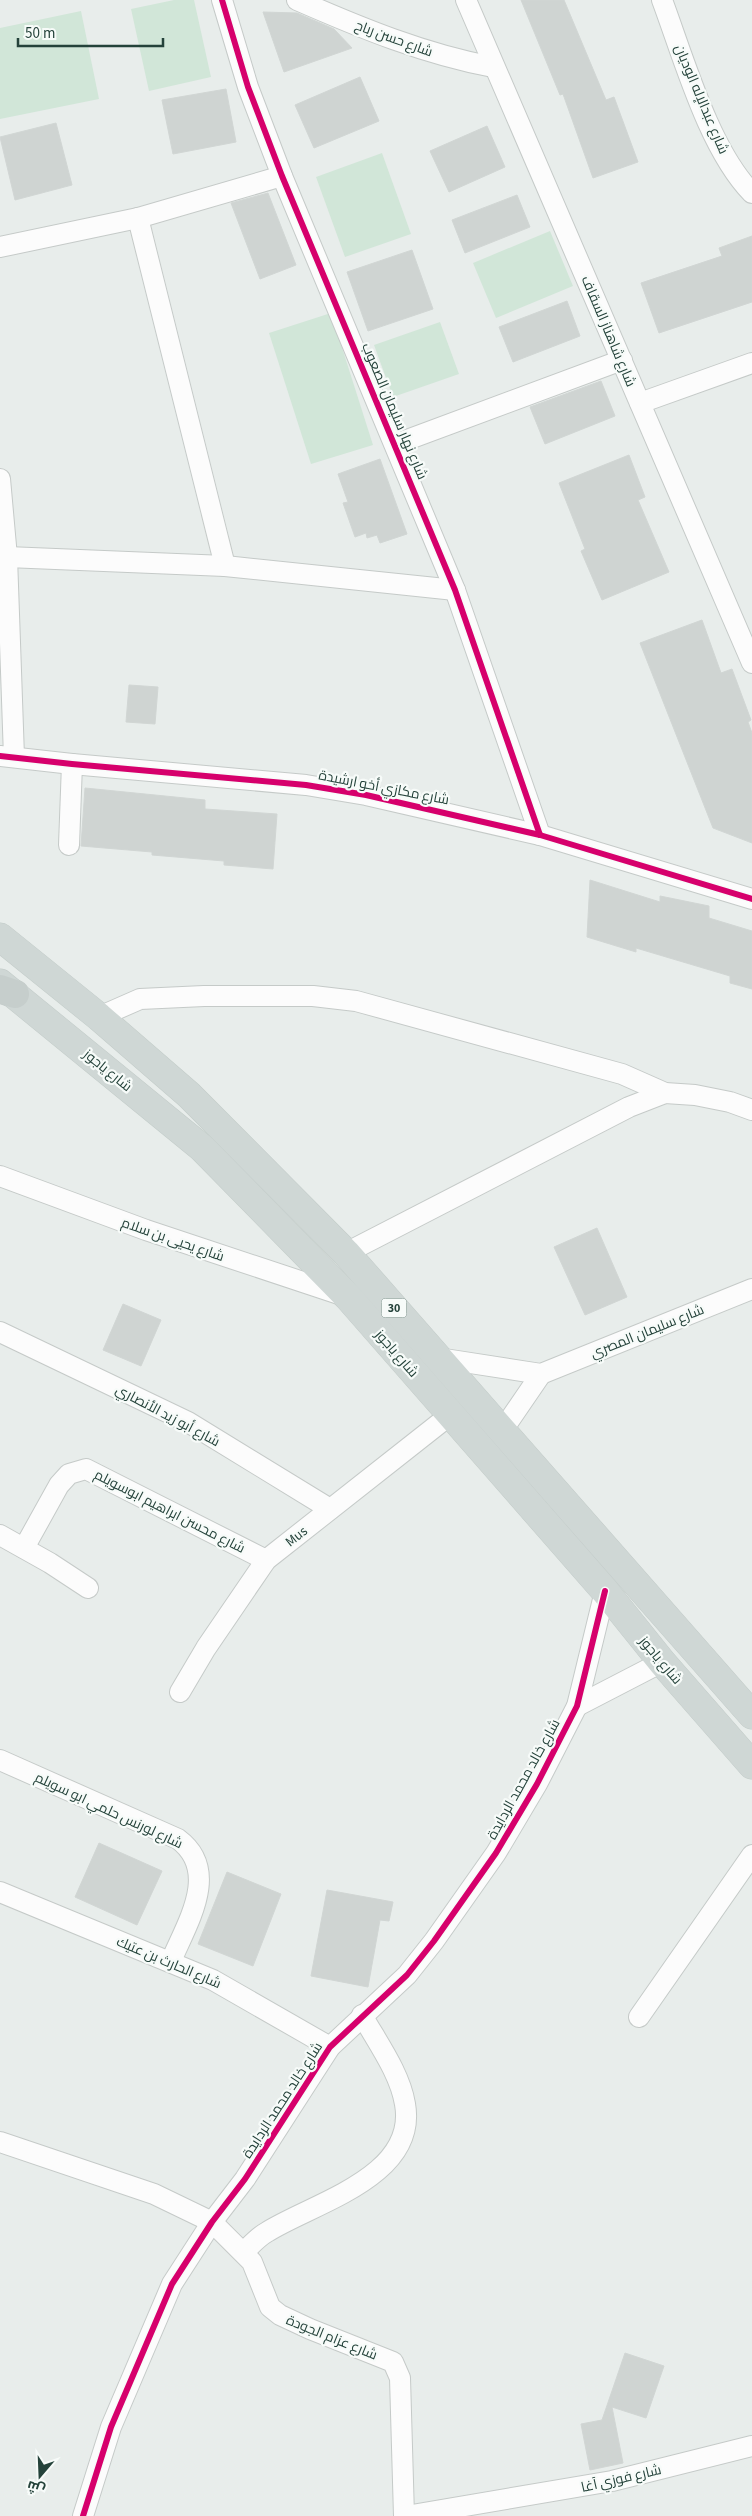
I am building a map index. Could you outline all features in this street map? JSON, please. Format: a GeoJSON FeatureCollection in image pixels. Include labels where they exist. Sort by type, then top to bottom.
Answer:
{"type":"FeatureCollection","features":[{"type":"Feature","properties":{"kind":"main road","name":"شارع ياجوز"},"geometry":{"type":"LineString","coordinates":[[0,937],[99,1016],[189,1095],[346,1253],[752,1715]]}},
{"type":"Feature","properties":{"kind":"main road","name":"شارع ياجوز"},"geometry":{"type":"LineString","coordinates":[[5,988],[202,1148],[348,1297],[605,1591],[662,1662],[752,1764]]}},
{"type":"Feature","properties":{"kind":"street","name":"شارع نهار سليمان الصعوب"},"geometry":{"type":"LineString","coordinates":[[222,0],[248,88],[282,176],[396,444],[455,590],[540,835]]}},
{"type":"Feature","properties":{"kind":"street","name":"شارع حسن رباح"},"geometry":{"type":"LineString","coordinates":[[298,0],[407,44],[449,57],[493,67]]}},
{"type":"Feature","properties":{"kind":"street","name":"شارع شاهناز السقاف"},"geometry":{"type":"LineString","coordinates":[[466,0],[493,67],[622,360],[752,663]]}},
{"type":"Feature","properties":{"kind":"street","name":"شارع عبدالإله الوديان"},"geometry":{"type":"LineString","coordinates":[[662,0],[706,115],[732,169],[752,193]]}},
{"type":"Feature","properties":{"kind":"street"},"geometry":{"type":"LineString","coordinates":[[0,247],[138,218],[282,176]]}},
{"type":"Feature","properties":{"kind":"street"},"geometry":{"type":"LineString","coordinates":[[138,218],[226,566]]}},
{"type":"Feature","properties":{"kind":"street"},"geometry":{"type":"LineString","coordinates":[[396,444],[622,360]]}},
{"type":"Feature","properties":{"kind":"street"},"geometry":{"type":"LineString","coordinates":[[640,403],[752,363]]}},
{"type":"Feature","properties":{"kind":"street"},"geometry":{"type":"LineString","coordinates":[[0,479],[7,557],[7,757]]}},
{"type":"Feature","properties":{"kind":"street"},"geometry":{"type":"LineString","coordinates":[[7,557],[226,566],[455,590]]}},
{"type":"Feature","properties":{"kind":"street","name":"شارع مكازي أخو ارشيدة"},"geometry":{"type":"LineString","coordinates":[[7,757],[306,785],[431,808],[540,835],[752,900]]}},
{"type":"Feature","properties":{"kind":"street"},"geometry":{"type":"LineString","coordinates":[[69,845],[72,764]]}},
{"type":"Feature","properties":{"kind":"street"},"geometry":{"type":"LineString","coordinates":[[99,1016],[140,999],[204,996],[313,996],[356,1001],[622,1074],[665,1093],[695,1095],[730,1102],[752,1110]]}},
{"type":"Feature","properties":{"kind":"street"},"geometry":{"type":"LineString","coordinates":[[346,1253],[629,1107],[665,1093]]}},
{"type":"Feature","properties":{"kind":"street","name":"شارع يحيى بن سلام"},"geometry":{"type":"LineString","coordinates":[[0,1176],[146,1230],[348,1297]]}},
{"type":"Feature","properties":{"kind":"street","name":"شارع سليمان المصري"},"geometry":{"type":"LineString","coordinates":[[542,1374],[752,1289]]}},
{"type":"Feature","properties":{"kind":"street","name":"شارع أبو زيد الأنصاري"},"geometry":{"type":"LineString","coordinates":[[0,1332],[188,1422],[330,1509]]}},
{"type":"Feature","properties":{"kind":"street"},"geometry":{"type":"LineString","coordinates":[[438,1358],[542,1374],[502,1431]]}},
{"type":"Feature","properties":{"kind":"street","name":"Mus"},"geometry":{"type":"LineString","coordinates":[[180,1692],[206,1648],[266,1560],[450,1415]]}},
{"type":"Feature","properties":{"kind":"street","name":"شارع محسن ابراهيم ابوسويلم"},"geometry":{"type":"LineString","coordinates":[[24,1548],[60,1485],[69,1474],[86,1469],[266,1560]]}},
{"type":"Feature","properties":{"kind":"street"},"geometry":{"type":"LineString","coordinates":[[0,1535],[88,1588]]}},
{"type":"Feature","properties":{"kind":"street","name":"شارع خالد محمد الردايدة"},"geometry":{"type":"LineString","coordinates":[[83,2516],[111,2427],[172,2284],[212,2222],[245,2180],[330,2047],[362,2015],[407,1975],[467,1896],[517,1818],[577,1706],[605,1591]]}},
{"type":"Feature","properties":{"kind":"street"},"geometry":{"type":"LineString","coordinates":[[577,1706],[662,1662]]}},
{"type":"Feature","properties":{"kind":"street","name":"شارع لورنس حلمي ابو سويلم"},"geometry":{"type":"LineString","coordinates":[[0,1760],[178,1839],[188,1847],[199,1869],[198,1897],[171,1961]]}},
{"type":"Feature","properties":{"kind":"street"},"geometry":{"type":"LineString","coordinates":[[639,2017],[752,1855]]}},
{"type":"Feature","properties":{"kind":"street","name":"شارع الحارث بن عتيك"},"geometry":{"type":"LineString","coordinates":[[0,1892],[171,1961],[247,1997],[330,2047]]}},
{"type":"Feature","properties":{"kind":"street"},"geometry":{"type":"LineString","coordinates":[[244,2252],[265,2233],[330,2200],[374,2174],[390,2158],[400,2142],[406,2122],[405,2104],[400,2086],[362,2015]]}},
{"type":"Feature","properties":{"kind":"street","name":"شارع عزام الجودة"},"geometry":{"type":"LineString","coordinates":[[0,2142],[154,2194],[212,2222],[252,2262],[264,2298],[270,2308],[280,2315],[396,2364],[400,2378],[405,2516]]}},
{"type":"Feature","properties":{"kind":"street","name":"شارع فوزي آغا"},"geometry":{"type":"LineString","coordinates":[[405,2516],[503,2508],[752,2446]]}},
{"type":"Feature","properties":{"kind":"green space"},"geometry":{"type":"Polygon","coordinates":[[[174,0],[194,0],[211,77],[149,91],[131,9],[174,0]]]}},
{"type":"Feature","properties":{"kind":"green space"},"geometry":{"type":"Polygon","coordinates":[[[81,11],[99,99],[0,119],[0,28],[81,11]]]}},
{"type":"Feature","properties":{"kind":"green space"},"geometry":{"type":"Polygon","coordinates":[[[382,153],[411,234],[345,257],[316,177],[382,153]]]}},
{"type":"Feature","properties":{"kind":"green space"},"geometry":{"type":"Polygon","coordinates":[[[550,231],[573,286],[496,318],[473,263],[550,231]]]}},
{"type":"Feature","properties":{"kind":"green space"},"geometry":{"type":"Polygon","coordinates":[[[331,313],[373,445],[311,464],[269,333],[331,313]]]}},
{"type":"Feature","properties":{"kind":"green space"},"geometry":{"type":"Polygon","coordinates":[[[440,322],[459,374],[393,397],[374,345],[440,322]]]}},
{"type":"Feature","properties":{"kind":"building"},"geometry":{"type":"Polygon","coordinates":[[[521,0],[564,0],[606,100],[614,97],[638,162],[593,178],[563,94],[560,95],[521,0]]]}},
{"type":"Feature","properties":{"kind":"building"},"geometry":{"type":"Polygon","coordinates":[[[263,12],[297,13],[334,29],[352,48],[284,72],[263,12]]]}},
{"type":"Feature","properties":{"kind":"building"},"geometry":{"type":"Polygon","coordinates":[[[360,77],[379,121],[314,148],[295,105],[360,77]]]}},
{"type":"Feature","properties":{"kind":"building"},"geometry":{"type":"Polygon","coordinates":[[[226,89],[236,142],[173,154],[162,100],[226,89]]]}},
{"type":"Feature","properties":{"kind":"building"},"geometry":{"type":"Polygon","coordinates":[[[56,123],[72,185],[15,200],[0,137],[56,123]]]}},
{"type":"Feature","properties":{"kind":"building"},"geometry":{"type":"Polygon","coordinates":[[[487,126],[505,167],[449,192],[430,151],[487,126]]]}},
{"type":"Feature","properties":{"kind":"building"},"geometry":{"type":"Polygon","coordinates":[[[268,193],[296,265],[260,279],[231,203],[268,193]]]}},
{"type":"Feature","properties":{"kind":"building"},"geometry":{"type":"Polygon","coordinates":[[[517,195],[530,227],[465,253],[452,220],[517,195]]]}},
{"type":"Feature","properties":{"kind":"building"},"geometry":{"type":"Polygon","coordinates":[[[752,236],[752,302],[659,333],[641,283],[722,256],[719,248],[752,236]]]}},
{"type":"Feature","properties":{"kind":"building"},"geometry":{"type":"Polygon","coordinates":[[[412,250],[433,309],[368,331],[347,272],[412,250]]]}},
{"type":"Feature","properties":{"kind":"building"},"geometry":{"type":"Polygon","coordinates":[[[567,301],[580,336],[513,362],[499,327],[567,301]]]}},
{"type":"Feature","properties":{"kind":"building"},"geometry":{"type":"Polygon","coordinates":[[[601,381],[615,416],[545,444],[530,407],[601,381]]]}},
{"type":"Feature","properties":{"kind":"building"},"geometry":{"type":"Polygon","coordinates":[[[629,455],[645,497],[638,500],[669,572],[602,600],[581,551],[585,549],[559,483],[629,455]]]}},
{"type":"Feature","properties":{"kind":"building"},"geometry":{"type":"Polygon","coordinates":[[[380,459],[407,534],[380,543],[377,535],[367,538],[366,533],[355,537],[343,503],[348,502],[338,474],[380,459]]]}},
{"type":"Feature","properties":{"kind":"building"},"geometry":{"type":"Polygon","coordinates":[[[702,620],[721,673],[732,669],[751,720],[748,722],[752,733],[752,843],[713,828],[640,643],[702,620]]]}},
{"type":"Feature","properties":{"kind":"building"},"geometry":{"type":"Polygon","coordinates":[[[129,685],[158,687],[155,724],[126,722],[129,685]]]}},
{"type":"Feature","properties":{"kind":"building"},"geometry":{"type":"Polygon","coordinates":[[[85,788],[205,800],[205,809],[277,814],[273,869],[224,865],[224,861],[152,855],[152,852],[81,846],[85,788]]]}},
{"type":"Feature","properties":{"kind":"building"},"geometry":{"type":"Polygon","coordinates":[[[590,880],[660,902],[660,896],[709,906],[709,918],[752,931],[752,989],[730,983],[730,976],[636,948],[636,952],[587,937],[590,880]]]}},
{"type":"Feature","properties":{"kind":"building"},"geometry":{"type":"Polygon","coordinates":[[[597,1228],[627,1297],[585,1315],[554,1247],[597,1228]]]}},
{"type":"Feature","properties":{"kind":"building"},"geometry":{"type":"Polygon","coordinates":[[[123,1304],[161,1320],[141,1366],[103,1350],[123,1304]]]}},
{"type":"Feature","properties":{"kind":"building"},"geometry":{"type":"Polygon","coordinates":[[[99,1843],[162,1871],[137,1925],[75,1897],[99,1843]]]}},
{"type":"Feature","properties":{"kind":"building"},"geometry":{"type":"Polygon","coordinates":[[[227,1872],[281,1894],[253,1966],[198,1944],[227,1872]]]}},
{"type":"Feature","properties":{"kind":"building"},"geometry":{"type":"Polygon","coordinates":[[[327,1890],[393,1902],[389,1921],[380,1920],[368,1987],[311,1976],[327,1890]]]}},
{"type":"Feature","properties":{"kind":"building"},"geometry":{"type":"Polygon","coordinates":[[[625,2353],[664,2366],[646,2418],[612,2407],[623,2463],[590,2470],[581,2424],[602,2420],[625,2353]]]}},
{"type":"Feature","properties":{"kind":"cycle path"},"geometry":{"type":"LineString","coordinates":[[222,0],[248,87],[282,176],[455,590],[540,835]]}},
{"type":"Feature","properties":{"kind":"cycle path"},"geometry":{"type":"LineString","coordinates":[[0,756],[306,785],[366,795],[540,835],[752,899]]}},
{"type":"Feature","properties":{"kind":"cycle path"},"geometry":{"type":"LineString","coordinates":[[83,2516],[111,2427],[172,2284],[212,2222],[245,2179],[330,2047],[407,1975],[434,1941],[496,1853],[537,1784],[577,1706],[605,1591]]}}]}
